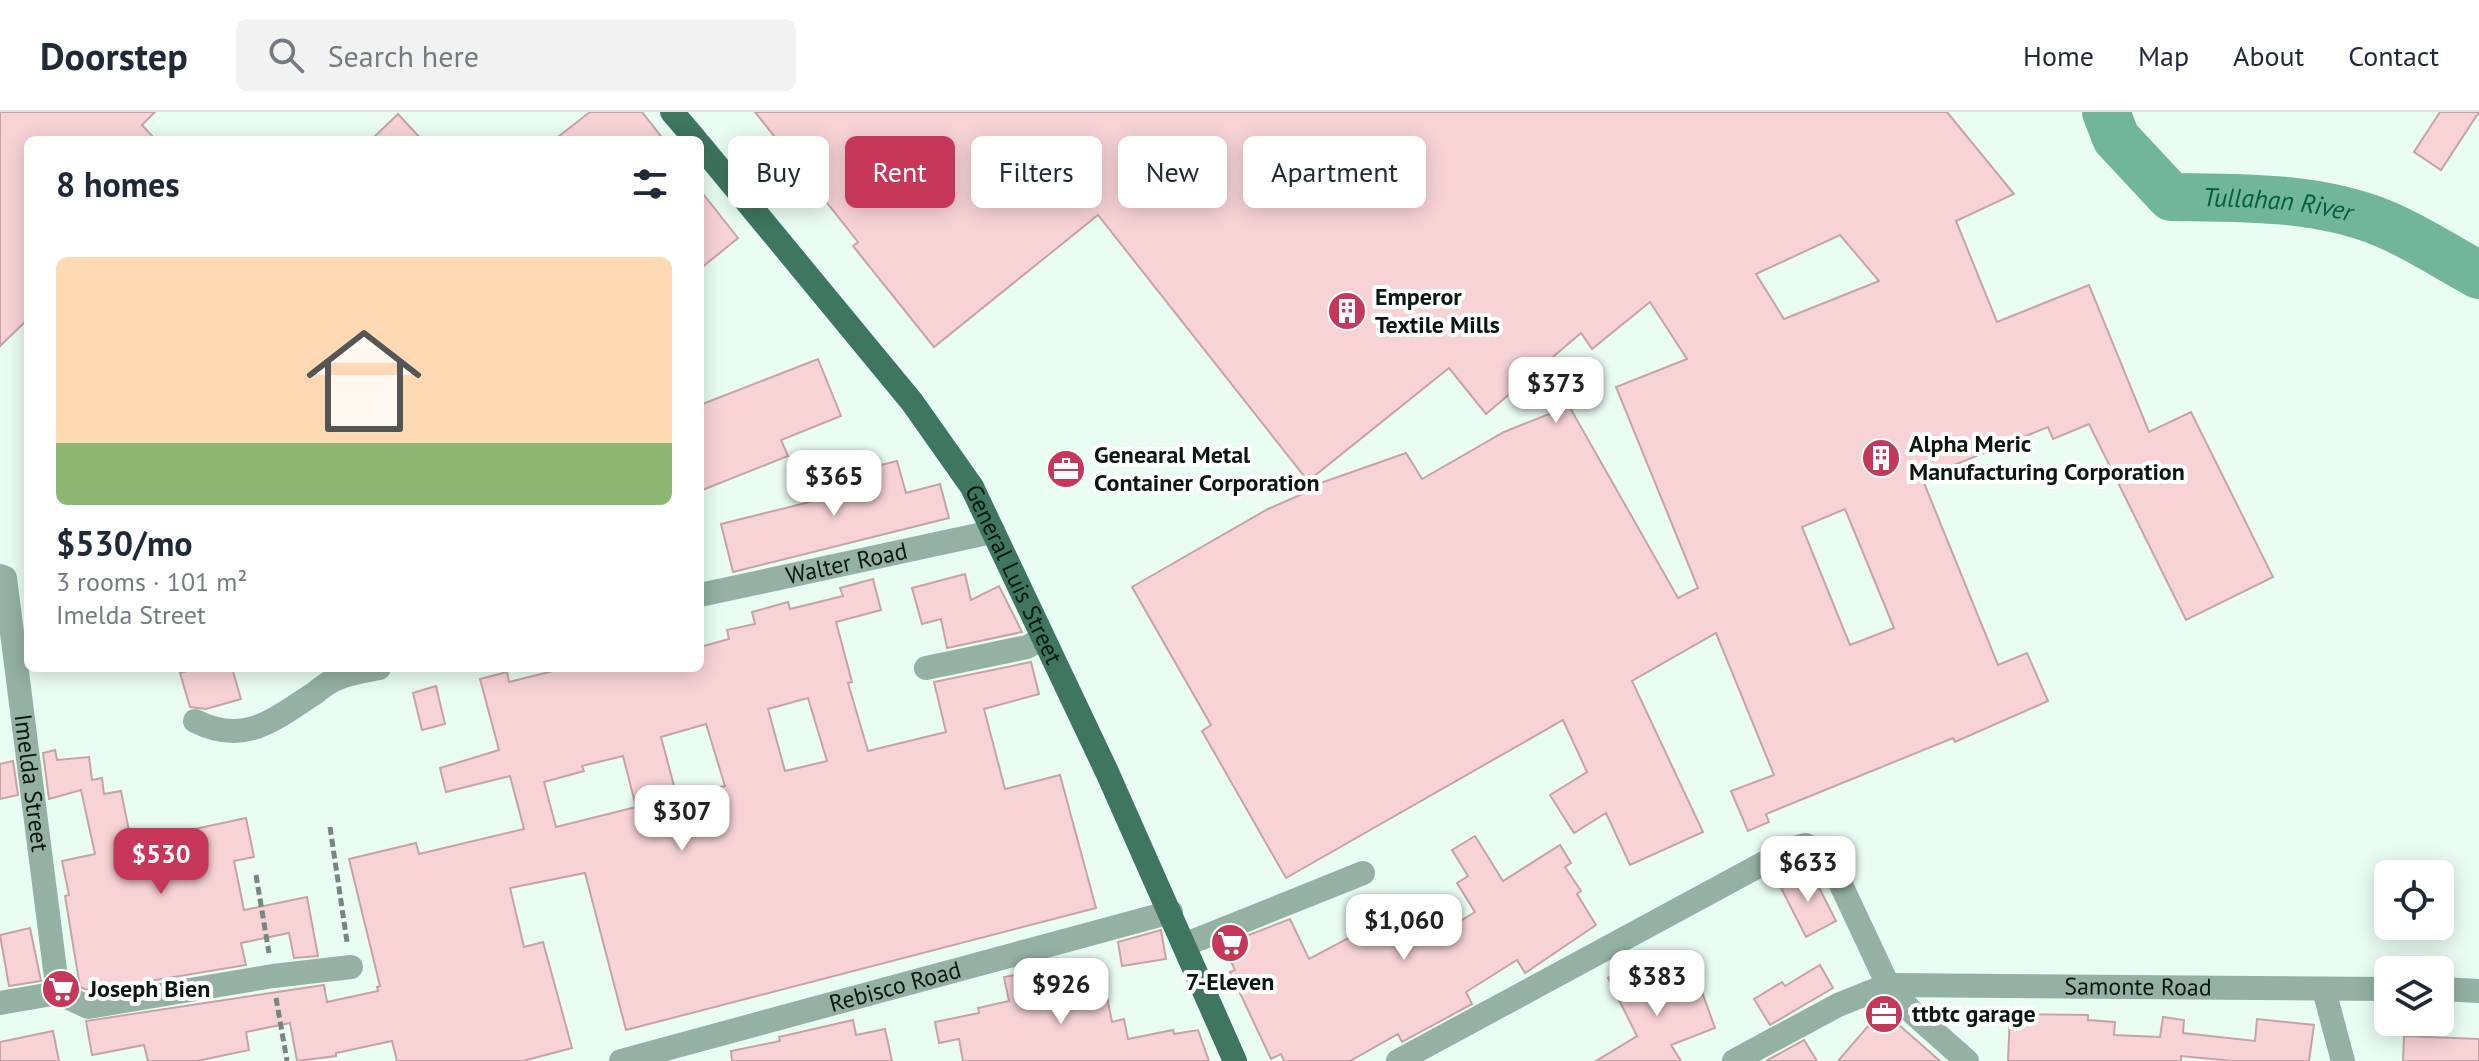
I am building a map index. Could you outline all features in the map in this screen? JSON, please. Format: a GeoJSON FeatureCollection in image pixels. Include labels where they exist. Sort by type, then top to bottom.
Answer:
{"type":"FeatureCollection","features":[{"type":"Feature","properties":{"kind":"main road"},"geometry":{"type":"LineString","coordinates":[[672,112],[693,136]]}},
{"type":"Feature","properties":{"kind":"main road","name":"General Luis Street"},"geometry":{"type":"LineString","coordinates":[[704,150],[912,402],[972,487],[1042,639],[1067,685],[1235,1061]]}},
{"type":"Feature","properties":{"kind":"street","name":"Walter Road"},"geometry":{"type":"LineString","coordinates":[[704,594],[992,532]]}},
{"type":"Feature","properties":{"kind":"street","name":"Imelda Street"},"geometry":{"type":"LineString","coordinates":[[0,576],[5,578],[58,993]]}},
{"type":"Feature","properties":{"kind":"street"},"geometry":{"type":"LineString","coordinates":[[926,668],[1027,647],[1042,639]]}},
{"type":"Feature","properties":{"kind":"street"},"geometry":{"type":"LineString","coordinates":[[195,721],[227,732],[249,731],[271,722],[336,679],[363,672]]}},
{"type":"Feature","properties":{"kind":"street"},"geometry":{"type":"LineString","coordinates":[[1398,1061],[1790,849],[1806,845],[1822,854],[1835,872],[1888,985],[1914,1014],[1967,1061]]}},
{"type":"Feature","properties":{"kind":"street"},"geometry":{"type":"LineString","coordinates":[[1184,945],[1363,873]]}},
{"type":"Feature","properties":{"kind":"street","name":"Rebisco Road"},"geometry":{"type":"LineString","coordinates":[[621,1061],[1171,912]]}},
{"type":"Feature","properties":{"kind":"street"},"geometry":{"type":"LineString","coordinates":[[0,1003],[58,993],[88,1007],[273,976],[351,967]]}},
{"type":"Feature","properties":{"kind":"street","name":"Samonte Road"},"geometry":{"type":"LineString","coordinates":[[1734,1061],[1838,1005],[1888,985],[2374,989]]}},
{"type":"Feature","properties":{"kind":"street"},"geometry":{"type":"LineString","coordinates":[[2324,990],[2343,1061]]}},
{"type":"Feature","properties":{"kind":"street"},"geometry":{"type":"LineString","coordinates":[[2454,990],[2479,991]]}},
{"type":"Feature","properties":{"kind":"path"},"geometry":{"type":"LineString","coordinates":[[330,827],[351,967]]}},
{"type":"Feature","properties":{"kind":"building"},"geometry":{"type":"Polygon","coordinates":[[[0,112],[155,112],[142,125],[152,136],[24,136],[24,323],[0,346],[0,112]]]}},
{"type":"Feature","properties":{"kind":"building"},"geometry":{"type":"Polygon","coordinates":[[[590,112],[642,112],[661,136],[559,136],[590,112]]]}},
{"type":"Feature","properties":{"kind":"building"},"geometry":{"type":"Polygon","coordinates":[[[755,112],[1947,112],[2014,194],[1956,221],[1997,322],[2089,285],[2149,432],[2191,412],[2273,577],[2186,620],[2089,424],[2053,439],[2048,427],[1922,478],[1998,665],[2027,653],[2048,701],[1955,742],[1953,738],[1766,814],[1769,822],[1748,831],[1731,791],[1774,775],[1716,633],[1632,681],[1703,832],[1630,865],[1606,813],[1574,833],[1550,795],[1587,772],[1563,720],[1286,878],[1202,731],[1211,725],[1132,587],[1268,509],[1314,489],[1312,486],[1406,453],[1422,479],[1504,432],[1569,406],[1678,598],[1698,588],[1616,387],[1687,359],[1650,302],[1592,349],[1581,333],[1486,414],[1449,368],[1308,481],[1098,215],[934,347],[853,246],[858,242],[829,205],[829,136],[774,136],[755,112]],[[1840,235],[1756,274],[1784,319],[1879,281],[1840,235]],[[1845,509],[1802,527],[1850,645],[1894,628],[1845,509]]]}},
{"type":"Feature","properties":{"kind":"building"},"geometry":{"type":"Polygon","coordinates":[[[2440,112],[2479,112],[2441,170],[2414,152],[2440,112]]]}},
{"type":"Feature","properties":{"kind":"building"},"geometry":{"type":"Polygon","coordinates":[[[398,114],[418,136],[375,136],[398,114]]]}},
{"type":"Feature","properties":{"kind":"building"},"geometry":{"type":"Polygon","coordinates":[[[704,195],[738,238],[704,266],[704,195]]]}},
{"type":"Feature","properties":{"kind":"building"},"geometry":{"type":"Polygon","coordinates":[[[818,359],[841,416],[781,440],[788,456],[704,489],[704,403],[818,359]]]}},
{"type":"Feature","properties":{"kind":"building"},"geometry":{"type":"Polygon","coordinates":[[[897,461],[906,493],[940,484],[949,518],[733,572],[721,524],[834,496],[830,478],[897,461]]]}},
{"type":"Feature","properties":{"kind":"building"},"geometry":{"type":"Polygon","coordinates":[[[965,574],[971,600],[999,586],[1022,632],[947,648],[941,619],[922,624],[912,588],[965,574]]]}},
{"type":"Feature","properties":{"kind":"building"},"geometry":{"type":"Polygon","coordinates":[[[873,579],[881,610],[836,622],[852,682],[848,683],[868,751],[946,732],[934,682],[1031,662],[1039,694],[984,709],[1005,789],[1060,775],[1096,908],[626,1030],[585,873],[510,888],[524,947],[543,942],[572,1048],[523,1061],[397,1061],[392,1041],[336,1053],[336,1056],[297,1061],[290,1023],[246,1032],[249,1050],[197,1061],[148,1061],[144,1045],[92,1055],[86,1021],[324,985],[327,1002],[378,991],[377,987],[380,986],[349,859],[416,843],[419,854],[524,829],[510,776],[446,792],[440,768],[499,750],[480,679],[507,672],[509,682],[549,672],[704,672],[704,646],[729,639],[727,630],[755,624],[752,612],[788,602],[790,609],[843,596],[840,588],[873,579]],[[808,698],[768,709],[785,771],[827,761],[808,698]],[[706,724],[661,737],[677,797],[725,786],[706,724]],[[623,756],[582,766],[584,771],[544,782],[556,827],[636,807],[623,756]]]}},
{"type":"Feature","properties":{"kind":"building"},"geometry":{"type":"Polygon","coordinates":[[[233,672],[241,699],[206,709],[190,707],[180,673],[233,672]]]}},
{"type":"Feature","properties":{"kind":"building"},"geometry":{"type":"Polygon","coordinates":[[[436,686],[445,724],[422,730],[413,693],[436,686]]]}},
{"type":"Feature","properties":{"kind":"building"},"geometry":{"type":"Polygon","coordinates":[[[55,750],[57,760],[89,757],[92,780],[102,778],[104,794],[121,791],[135,861],[180,851],[176,833],[246,818],[254,857],[234,861],[244,910],[307,897],[318,956],[294,958],[289,933],[241,943],[246,965],[90,991],[80,987],[62,861],[95,854],[81,790],[49,799],[43,753],[55,750]]]}},
{"type":"Feature","properties":{"kind":"building"},"geometry":{"type":"Polygon","coordinates":[[[13,761],[18,795],[0,799],[0,764],[13,761]]]}},
{"type":"Feature","properties":{"kind":"building"},"geometry":{"type":"Polygon","coordinates":[[[1475,836],[1503,881],[1560,845],[1571,863],[1565,867],[1581,891],[1577,894],[1596,925],[1525,973],[1517,960],[1466,992],[1472,1004],[1402,1042],[1398,1034],[1350,1061],[1284,1061],[1281,1054],[1271,1059],[1230,972],[1235,970],[1223,945],[1290,919],[1309,959],[1383,920],[1415,897],[1439,934],[1475,912],[1457,883],[1468,876],[1452,850],[1475,836]]]}},
{"type":"Feature","properties":{"kind":"building"},"geometry":{"type":"Polygon","coordinates":[[[1811,872],[1836,921],[1806,937],[1781,888],[1811,872]]]}},
{"type":"Feature","properties":{"kind":"building"},"geometry":{"type":"Polygon","coordinates":[[[30,928],[41,981],[9,986],[0,935],[30,928]]]}},
{"type":"Feature","properties":{"kind":"building"},"geometry":{"type":"Polygon","coordinates":[[[1161,930],[1166,959],[1122,966],[1118,942],[1161,930]]]}},
{"type":"Feature","properties":{"kind":"building"},"geometry":{"type":"Polygon","coordinates":[[[1636,964],[1650,994],[1676,980],[1687,998],[1702,992],[1715,1028],[1671,1045],[1681,1061],[1596,1061],[1637,1036],[1608,978],[1636,964]]]}},
{"type":"Feature","properties":{"kind":"building"},"geometry":{"type":"Polygon","coordinates":[[[1820,965],[1833,988],[1770,1025],[1754,999],[1782,982],[1785,986],[1820,965]]]}},
{"type":"Feature","properties":{"kind":"building"},"geometry":{"type":"Polygon","coordinates":[[[1101,966],[1112,1022],[1124,1019],[1128,1039],[1173,1030],[1174,1034],[1198,1030],[1209,1061],[963,1061],[959,1039],[939,1043],[935,1022],[979,1013],[978,1008],[1009,1001],[1004,977],[1033,972],[1035,979],[1101,966]]]}},
{"type":"Feature","properties":{"kind":"building"},"geometry":{"type":"Polygon","coordinates":[[[1882,1010],[1940,1061],[1838,1061],[1882,1010]]]}},
{"type":"Feature","properties":{"kind":"building"},"geometry":{"type":"Polygon","coordinates":[[[2010,1014],[2088,1015],[2088,1020],[2115,1022],[2114,1035],[2160,1037],[2163,1017],[2184,1020],[2183,1033],[2255,1041],[2257,1019],[2314,1025],[2309,1061],[2233,1061],[2181,1056],[2181,1061],[2008,1061],[2010,1014]]]}},
{"type":"Feature","properties":{"kind":"building"},"geometry":{"type":"Polygon","coordinates":[[[853,1020],[856,1035],[885,1029],[892,1061],[732,1061],[731,1051],[853,1020]]]}},
{"type":"Feature","properties":{"kind":"building"},"geometry":{"type":"Polygon","coordinates":[[[53,1031],[59,1061],[0,1061],[0,1042],[53,1031]]]}},
{"type":"Feature","properties":{"kind":"building"},"geometry":{"type":"Polygon","coordinates":[[[2404,1036],[2479,1039],[2479,1061],[2403,1061],[2404,1036]]]}},
{"type":"Feature","properties":{"kind":"building"},"geometry":{"type":"Polygon","coordinates":[[[1804,1040],[1817,1061],[1766,1061],[1804,1040]]]}},
{"type":"Feature","properties":{"kind":"waterway","name":"Tullahan River"},"geometry":{"type":"LineString","coordinates":[[2106,112],[2116,138],[2171,197],[2278,200],[2357,214],[2407,234],[2479,275]]}},
{"type":"Feature","properties":{"kind":"place","name":"Emperor Textile Mills"},"geometry":{"type":"Point","coordinates":[1347,311]}},
{"type":"Feature","properties":{"kind":"place","name":"Alpha Meric Manufacturing Corporation"},"geometry":{"type":"Point","coordinates":[1881,458]}},
{"type":"Feature","properties":{"kind":"place","name":"Genearal Metal Container Corporation"},"geometry":{"type":"Point","coordinates":[1066,469]}},
{"type":"Feature","properties":{"kind":"place","name":"7-Eleven"},"geometry":{"type":"Point","coordinates":[1230,943]}},
{"type":"Feature","properties":{"kind":"place","name":"Joseph Bien"},"geometry":{"type":"Point","coordinates":[61,989]}},
{"type":"Feature","properties":{"kind":"place","name":"ttbtc garage"},"geometry":{"type":"Point","coordinates":[1884,1014]}}]}
